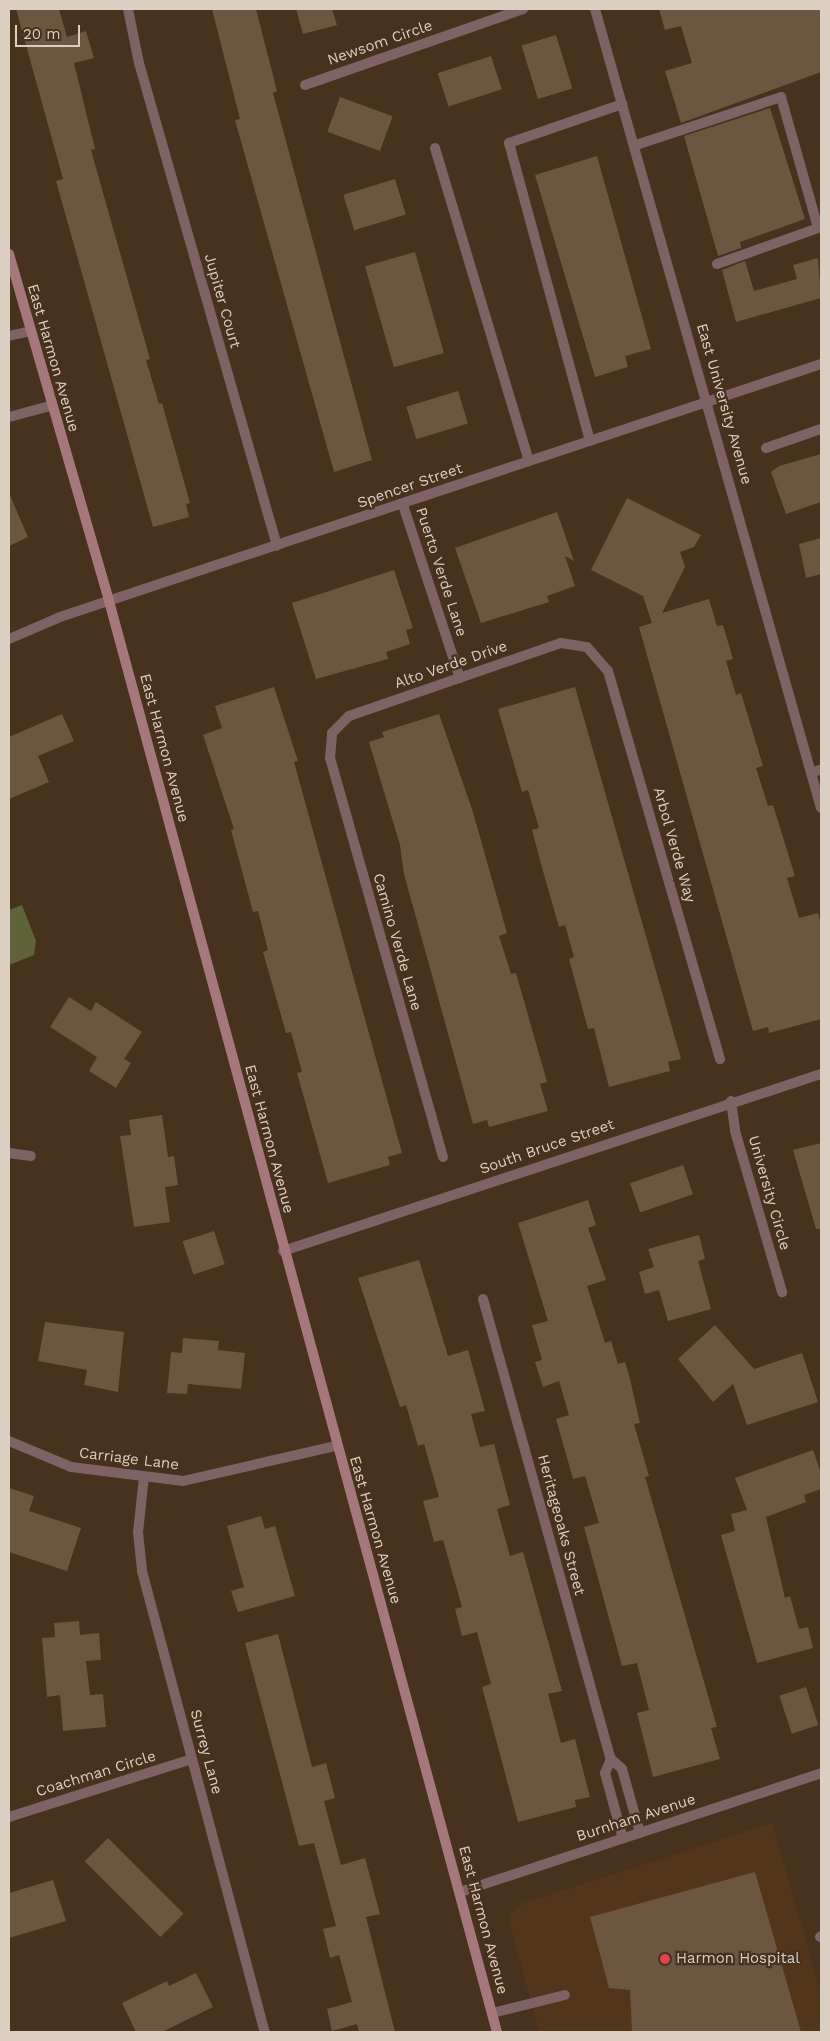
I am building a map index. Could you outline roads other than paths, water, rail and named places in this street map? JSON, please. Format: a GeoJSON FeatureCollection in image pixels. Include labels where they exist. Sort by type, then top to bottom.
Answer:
{"type":"FeatureCollection","features":[{"type":"Feature","properties":{"kind":"main road","name":"East Harmon Avenue"},"geometry":{"type":"LineString","coordinates":[[9,254],[10,268],[109,601],[283,1251],[497,2032]]}},
{"type":"Feature","properties":{"kind":"street","name":"Jupiter Court"},"geometry":{"type":"LineString","coordinates":[[128,9],[139,63],[277,546]]}},
{"type":"Feature","properties":{"kind":"street","name":"Newsom Circle"},"geometry":{"type":"LineString","coordinates":[[305,85],[523,9]]}},
{"type":"Feature","properties":{"kind":"street","name":"East University Avenue"},"geometry":{"type":"LineString","coordinates":[[595,9],[622,104],[636,144],[816,771],[821,808]]}},
{"type":"Feature","properties":{"kind":"street"},"geometry":{"type":"LineString","coordinates":[[636,144],[781,97],[820,228],[717,264]]}},
{"type":"Feature","properties":{"kind":"street"},"geometry":{"type":"LineString","coordinates":[[590,441],[509,143],[622,104]]}},
{"type":"Feature","properties":{"kind":"street"},"geometry":{"type":"LineString","coordinates":[[435,148],[529,461]]}},
{"type":"Feature","properties":{"kind":"street"},"geometry":{"type":"LineString","coordinates":[[9,336],[30,331]]}},
{"type":"Feature","properties":{"kind":"street","name":"Spencer Street"},"geometry":{"type":"LineString","coordinates":[[9,639],[109,601],[403,505],[821,364]]}},
{"type":"Feature","properties":{"kind":"street"},"geometry":{"type":"LineString","coordinates":[[9,417],[50,406]]}},
{"type":"Feature","properties":{"kind":"street"},"geometry":{"type":"LineString","coordinates":[[766,448],[821,429]]}},
{"type":"Feature","properties":{"kind":"street","name":"Puerto Verde Lane"},"geometry":{"type":"LineString","coordinates":[[403,505],[460,678]]}},
{"type":"Feature","properties":{"kind":"street","name":"Alto Verde Drive"},"geometry":{"type":"LineString","coordinates":[[332,733],[349,716],[561,643],[587,647]]}},
{"type":"Feature","properties":{"kind":"street","name":"Arbol Verde Way"},"geometry":{"type":"LineString","coordinates":[[587,647],[608,671],[720,1059]]}},
{"type":"Feature","properties":{"kind":"street","name":"Camino Verde Lane"},"geometry":{"type":"LineString","coordinates":[[332,733],[330,758],[443,1157]]}},
{"type":"Feature","properties":{"kind":"street","name":"South Bruce Street"},"geometry":{"type":"LineString","coordinates":[[283,1251],[731,1101],[821,1074]]}},
{"type":"Feature","properties":{"kind":"street","name":"University Circle"},"geometry":{"type":"LineString","coordinates":[[731,1101],[736,1131],[782,1292]]}},
{"type":"Feature","properties":{"kind":"street"},"geometry":{"type":"LineString","coordinates":[[9,1153],[31,1156]]}},
{"type":"Feature","properties":{"kind":"street","name":"Heritageoaks Street"},"geometry":{"type":"LineString","coordinates":[[483,1299],[611,1760],[622,1769],[640,1833]]}},
{"type":"Feature","properties":{"kind":"street","name":"Carriage Lane"},"geometry":{"type":"LineString","coordinates":[[9,1441],[71,1467],[183,1482],[336,1446]]}},
{"type":"Feature","properties":{"kind":"street","name":"Surrey Lane"},"geometry":{"type":"LineString","coordinates":[[144,1477],[138,1532],[142,1571],[266,2032]]}},
{"type":"Feature","properties":{"kind":"street","name":"Coachman Circle"},"geometry":{"type":"LineString","coordinates":[[9,1817],[192,1759]]}},
{"type":"Feature","properties":{"kind":"street","name":"Heritageoaks Street"},"geometry":{"type":"LineString","coordinates":[[611,1760],[605,1773],[623,1839]]}},
{"type":"Feature","properties":{"kind":"street","name":"Burnham Avenue"},"geometry":{"type":"LineString","coordinates":[[460,1892],[821,1773]]}},
{"type":"Feature","properties":{"kind":"street"},"geometry":{"type":"LineString","coordinates":[[492,2013],[565,1995]]}},
{"type":"Feature","properties":{"kind":"place","name":"Harmon Hospital"},"geometry":{"type":"Point","coordinates":[665,1959]}}]}
